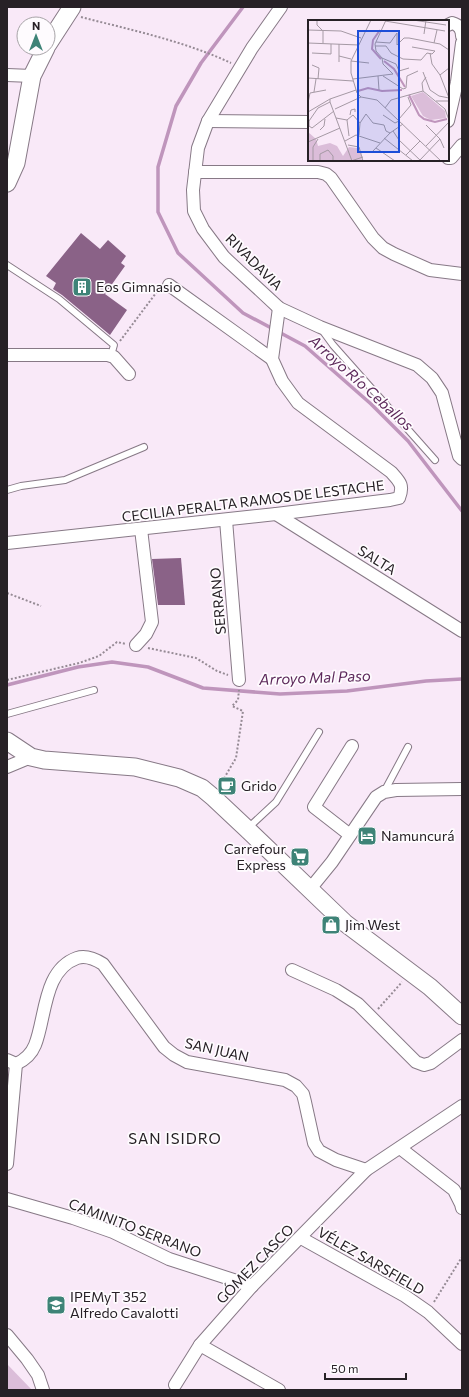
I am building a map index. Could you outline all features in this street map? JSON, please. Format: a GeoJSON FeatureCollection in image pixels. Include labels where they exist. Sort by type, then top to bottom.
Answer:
{"type":"FeatureCollection","features":[{"type":"Feature","properties":{"kind":"main road"},"geometry":{"type":"LineString","coordinates":[[56,32],[70,10]]}},
{"type":"Feature","properties":{"kind":"main road"},"geometry":{"type":"LineString","coordinates":[[7,183],[32,76],[42,56]]}},
{"type":"Feature","properties":{"kind":"main road"},"geometry":{"type":"LineString","coordinates":[[7,741],[31,757],[44,760],[135,767],[179,778],[202,788],[345,923],[430,987],[462,1016]]}},
{"type":"Feature","properties":{"kind":"street","name":"RIVADAVIA"},"geometry":{"type":"LineString","coordinates":[[281,7],[252,48],[208,121],[198,148],[193,190],[194,211],[203,229],[224,257],[279,308],[320,327],[417,365],[432,378],[442,393],[459,456],[462,459]]}},
{"type":"Feature","properties":{"kind":"street"},"geometry":{"type":"LineString","coordinates":[[449,24],[452,23],[457,24],[462,30],[462,36]]}},
{"type":"Feature","properties":{"kind":"street"},"geometry":{"type":"LineString","coordinates":[[449,117],[457,82],[462,43]]}},
{"type":"Feature","properties":{"kind":"street"},"geometry":{"type":"LineString","coordinates":[[7,75],[32,76]]}},
{"type":"Feature","properties":{"kind":"street"},"geometry":{"type":"LineString","coordinates":[[208,121],[308,122]]}},
{"type":"Feature","properties":{"kind":"street"},"geometry":{"type":"LineString","coordinates":[[449,158],[451,158],[462,145]]}},
{"type":"Feature","properties":{"kind":"street"},"geometry":{"type":"LineString","coordinates":[[195,172],[318,172],[326,174],[331,178],[373,238],[383,248],[430,270],[462,274]]}},
{"type":"Feature","properties":{"kind":"street"},"geometry":{"type":"LineString","coordinates":[[169,285],[272,359]]}},
{"type":"Feature","properties":{"kind":"street","name":"CECILIA PERALTA RAMOS DE LESTACHE"},"geometry":{"type":"LineString","coordinates":[[7,543],[226,520],[399,498],[402,490],[400,481],[391,472],[298,403],[282,381],[272,359],[279,308]]}},
{"type":"Feature","properties":{"kind":"street"},"geometry":{"type":"LineString","coordinates":[[7,355],[111,356],[129,374]]}},
{"type":"Feature","properties":{"kind":"street","name":"SALTA"},"geometry":{"type":"LineString","coordinates":[[276,514],[462,631]]}},
{"type":"Feature","properties":{"kind":"street","name":"SERRANO"},"geometry":{"type":"LineString","coordinates":[[226,520],[239,680]]}},
{"type":"Feature","properties":{"kind":"street"},"geometry":{"type":"LineString","coordinates":[[136,645],[146,634],[152,622],[142,529]]}},
{"type":"Feature","properties":{"kind":"street"},"geometry":{"type":"LineString","coordinates":[[350,835],[314,807],[352,746]]}},
{"type":"Feature","properties":{"kind":"street"},"geometry":{"type":"LineString","coordinates":[[7,767],[31,757]]}},
{"type":"Feature","properties":{"kind":"street"},"geometry":{"type":"LineString","coordinates":[[310,890],[332,862],[376,797],[384,792],[462,789]]}},
{"type":"Feature","properties":{"kind":"street","name":"SAN JUAN"},"geometry":{"type":"LineString","coordinates":[[11,1062],[26,1059],[34,1046],[51,985],[56,974],[70,961],[82,957],[95,959],[103,964],[164,1047],[174,1056],[187,1062],[285,1080],[296,1086],[303,1094],[314,1143],[319,1151],[336,1160],[366,1170]]}},
{"type":"Feature","properties":{"kind":"street"},"geometry":{"type":"LineString","coordinates":[[292,970],[336,990],[358,1004],[416,1062],[424,1065],[431,1062],[462,1040]]}},
{"type":"Feature","properties":{"kind":"street"},"geometry":{"type":"LineString","coordinates":[[7,1164],[11,1062]]}},
{"type":"Feature","properties":{"kind":"street"},"geometry":{"type":"LineString","coordinates":[[366,1170],[462,1106]]}},
{"type":"Feature","properties":{"kind":"street"},"geometry":{"type":"LineString","coordinates":[[400,1148],[454,1190],[462,1208]]}},
{"type":"Feature","properties":{"kind":"street","name":"GÓMEZ CASCO"},"geometry":{"type":"LineString","coordinates":[[175,1385],[200,1345],[252,1286],[301,1238],[366,1170]]}},
{"type":"Feature","properties":{"kind":"street","name":"CAMINITO SERRANO"},"geometry":{"type":"LineString","coordinates":[[7,1199],[113,1232],[169,1259],[252,1286]]}},
{"type":"Feature","properties":{"kind":"street","name":"VÉLEZ SARSFIELD"},"geometry":{"type":"LineString","coordinates":[[301,1238],[405,1296],[428,1312],[462,1344]]}},
{"type":"Feature","properties":{"kind":"street"},"geometry":{"type":"LineString","coordinates":[[7,1335],[38,1375],[43,1390]]}},
{"type":"Feature","properties":{"kind":"street"},"geometry":{"type":"LineString","coordinates":[[200,1345],[279,1390]]}},
{"type":"Feature","properties":{"kind":"lane"},"geometry":{"type":"LineString","coordinates":[[7,265],[59,299],[110,341],[114,345],[111,356]]}},
{"type":"Feature","properties":{"kind":"lane"},"geometry":{"type":"LineString","coordinates":[[320,327],[333,345],[436,460]]}},
{"type":"Feature","properties":{"kind":"lane"},"geometry":{"type":"LineString","coordinates":[[7,490],[21,486],[65,480],[144,447]]}},
{"type":"Feature","properties":{"kind":"lane"},"geometry":{"type":"LineString","coordinates":[[7,714],[94,690]]}},
{"type":"Feature","properties":{"kind":"lane"},"geometry":{"type":"LineString","coordinates":[[247,829],[276,802],[319,732]]}},
{"type":"Feature","properties":{"kind":"lane"},"geometry":{"type":"LineString","coordinates":[[384,792],[408,747]]}},
{"type":"Feature","properties":{"kind":"path"},"geometry":{"type":"LineString","coordinates":[[70,10],[186,45],[224,60]]}},
{"type":"Feature","properties":{"kind":"path"},"geometry":{"type":"LineString","coordinates":[[111,356],[113,350],[164,282],[169,285]]}},
{"type":"Feature","properties":{"kind":"path"},"geometry":{"type":"LineString","coordinates":[[7,593],[41,606]]}},
{"type":"Feature","properties":{"kind":"path"},"geometry":{"type":"LineString","coordinates":[[7,680],[79,663],[100,656],[117,642],[196,658],[217,671],[239,680]]}},
{"type":"Feature","properties":{"kind":"path"},"geometry":{"type":"LineString","coordinates":[[214,798],[236,758],[243,711],[232,706],[238,700]]}},
{"type":"Feature","properties":{"kind":"path"},"geometry":{"type":"LineString","coordinates":[[371,1018],[410,972]]}},
{"type":"Feature","properties":{"kind":"path"},"geometry":{"type":"LineString","coordinates":[[428,1312],[462,1257]]}},
{"type":"Feature","properties":{"kind":"shaded area"},"geometry":{"type":"Polygon","coordinates":[[[7,1364],[32,1390],[7,1390],[7,1364]]]}},
{"type":"Feature","properties":{"kind":"building","name":"Eos Gimnasio"},"geometry":{"type":"Polygon","coordinates":[[[81,233],[100,249],[108,240],[126,256],[121,263],[125,266],[105,294],[127,310],[110,335],[53,289],[56,283],[46,276],[81,233]]]}},
{"type":"Feature","properties":{"kind":"building"},"geometry":{"type":"Polygon","coordinates":[[[181,558],[185,605],[158,605],[152,559],[181,558]]]}},
{"type":"Feature","properties":{"kind":"waterway","name":"Arroyo Río Ceballos"},"geometry":{"type":"LineString","coordinates":[[243,7],[201,63],[176,106],[158,167],[158,212],[178,253],[243,313],[305,346],[371,404],[408,441],[462,511]]}},
{"type":"Feature","properties":{"kind":"waterway","name":"Arroyo Mal Paso"},"geometry":{"type":"LineString","coordinates":[[7,685],[78,667],[112,662],[148,667],[203,688],[280,694],[347,691],[426,681],[462,679]]}},
{"type":"Feature","properties":{"kind":"place","name":"Eos Gimnasio"},"geometry":{"type":"Point","coordinates":[82,287]}},
{"type":"Feature","properties":{"kind":"place","name":"Grido"},"geometry":{"type":"Point","coordinates":[227,786]}},
{"type":"Feature","properties":{"kind":"place","name":"Namuncurá"},"geometry":{"type":"Point","coordinates":[367,836]}},
{"type":"Feature","properties":{"kind":"place","name":"Carrefour Express"},"geometry":{"type":"Point","coordinates":[300,857]}},
{"type":"Feature","properties":{"kind":"place","name":"Jim West"},"geometry":{"type":"Point","coordinates":[331,925]}},
{"type":"Feature","properties":{"kind":"place","name":"IPEMyT 352 Alfredo Cavalotti"},"geometry":{"type":"Point","coordinates":[56,1305]}},
{"type":"Feature","properties":{"kind":"district","name":"SAN ISIDRO"},"geometry":{"type":"Point","coordinates":[175,1139]}}]}
